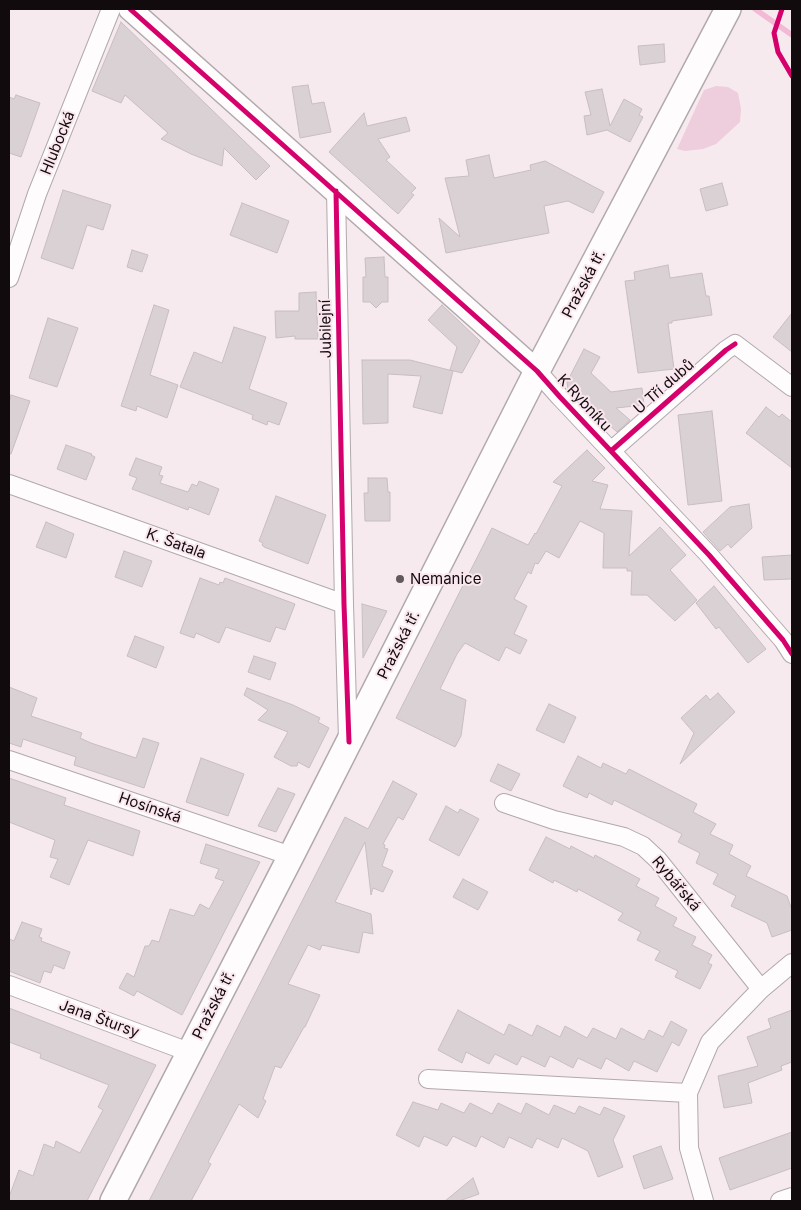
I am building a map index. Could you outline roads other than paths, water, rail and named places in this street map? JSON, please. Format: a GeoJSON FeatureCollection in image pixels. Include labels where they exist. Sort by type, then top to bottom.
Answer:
{"type":"FeatureCollection","features":[{"type":"Feature","properties":{"kind":"main road","name":"Pražská tř."},"geometry":{"type":"LineString","coordinates":[[113,1201],[538,371],[724,17]]}},
{"type":"Feature","properties":{"kind":"street","name":"Hlubocká"},"geometry":{"type":"LineString","coordinates":[[9,278],[37,194],[111,9]]}},
{"type":"Feature","properties":{"kind":"street"},"geometry":{"type":"LineString","coordinates":[[130,9],[336,191]]}},
{"type":"Feature","properties":{"kind":"street","name":"K Rybníku"},"geometry":{"type":"LineString","coordinates":[[336,191],[538,371],[560,397],[709,555],[783,640],[792,654]]}},
{"type":"Feature","properties":{"kind":"street","name":"Jubilejní"},"geometry":{"type":"LineString","coordinates":[[336,191],[344,604],[349,742]]}},
{"type":"Feature","properties":{"kind":"street","name":"U Tří dubů"},"geometry":{"type":"LineString","coordinates":[[611,451],[735,344],[792,387]]}},
{"type":"Feature","properties":{"kind":"street","name":"K. Šatala"},"geometry":{"type":"LineString","coordinates":[[9,484],[344,604]]}},
{"type":"Feature","properties":{"kind":"street","name":"Hosínská"},"geometry":{"type":"LineString","coordinates":[[9,760],[291,856]]}},
{"type":"Feature","properties":{"kind":"street","name":"Rybářská"},"geometry":{"type":"LineString","coordinates":[[504,803],[554,820],[624,837],[643,846],[658,860],[761,989]]}},
{"type":"Feature","properties":{"kind":"street"},"geometry":{"type":"LineString","coordinates":[[704,1201],[689,1148],[688,1093],[710,1042],[761,989],[792,963]]}},
{"type":"Feature","properties":{"kind":"street","name":"Jana Štursy"},"geometry":{"type":"LineString","coordinates":[[9,985],[189,1052]]}},
{"type":"Feature","properties":{"kind":"street"},"geometry":{"type":"LineString","coordinates":[[428,1079],[688,1093]]}},
{"type":"Feature","properties":{"kind":"street"},"geometry":{"type":"LineString","coordinates":[[780,1201],[792,1197]]}},
{"type":"Feature","properties":{"kind":"waterway"},"geometry":{"type":"LineString","coordinates":[[755,9],[792,35]]}},
{"type":"Feature","properties":{"kind":"place","name":"Nemanice"},"geometry":{"type":"Point","coordinates":[400,579]}}]}
